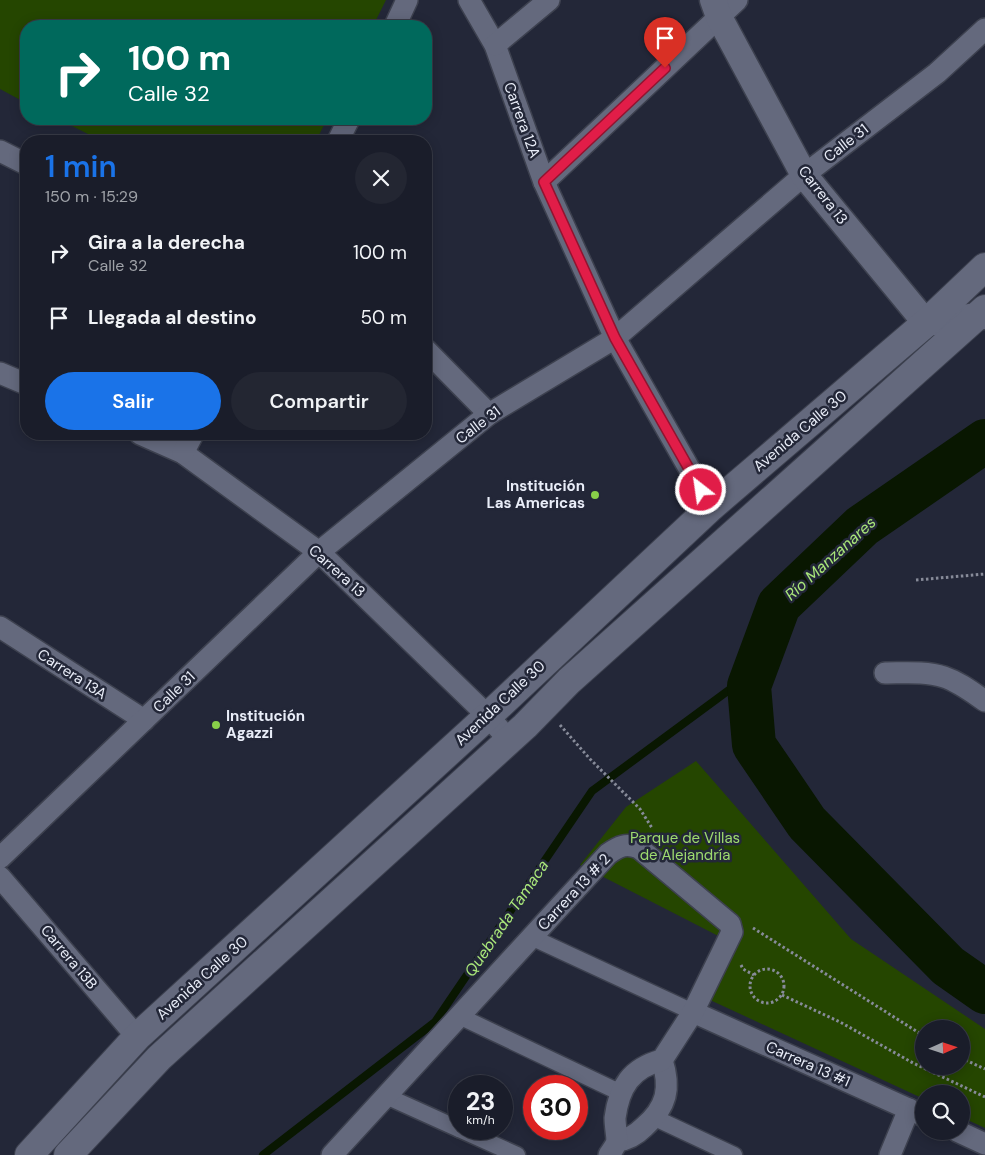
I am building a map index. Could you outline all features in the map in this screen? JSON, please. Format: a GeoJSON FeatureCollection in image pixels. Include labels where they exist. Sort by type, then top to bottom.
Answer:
{"type":"FeatureCollection","features":[{"type":"Feature","properties":{"kind":"main road","name":"Avenida Calle 30"},"geometry":{"type":"LineString","coordinates":[[29,1155],[137,1037],[488,716],[711,507],[926,323],[985,267]]}},
{"type":"Feature","properties":{"kind":"main road","name":"Avenida Calle 30"},"geometry":{"type":"LineString","coordinates":[[68,1155],[159,1058],[544,708],[569,681],[983,314]]}},
{"type":"Feature","properties":{"kind":"street"},"geometry":{"type":"LineString","coordinates":[[398,20],[408,0]]}},
{"type":"Feature","properties":{"kind":"street","name":"Carrera 12A"},"geometry":{"type":"LineString","coordinates":[[470,0],[495,45],[544,182],[615,338],[711,507]]}},
{"type":"Feature","properties":{"kind":"street"},"geometry":{"type":"LineString","coordinates":[[495,45],[549,0]]}},
{"type":"Feature","properties":{"kind":"street"},"geometry":{"type":"LineString","coordinates":[[544,182],[723,6]]}},
{"type":"Feature","properties":{"kind":"street","name":"Carrera 13"},"geometry":{"type":"LineString","coordinates":[[723,6],[804,175],[926,323]]}},
{"type":"Feature","properties":{"kind":"street","name":"Calle 31"},"geometry":{"type":"LineString","coordinates":[[0,858],[319,552],[489,414],[615,338],[804,175],[936,73],[985,29]]}},
{"type":"Feature","properties":{"kind":"street"},"geometry":{"type":"LineString","coordinates":[[0,151],[20,161]]}},
{"type":"Feature","properties":{"kind":"street"},"geometry":{"type":"LineString","coordinates":[[926,323],[983,314]]}},
{"type":"Feature","properties":{"kind":"street"},"geometry":{"type":"LineString","coordinates":[[432,356],[489,414]]}},
{"type":"Feature","properties":{"kind":"street"},"geometry":{"type":"LineString","coordinates":[[0,373],[20,381]]}},
{"type":"Feature","properties":{"kind":"street","name":"Carrera 13"},"geometry":{"type":"LineString","coordinates":[[154,440],[183,453],[319,552],[488,716],[509,740]]}},
{"type":"Feature","properties":{"kind":"street"},"geometry":{"type":"LineString","coordinates":[[183,453],[190,440]]}},
{"type":"Feature","properties":{"kind":"street","name":"Carrera 13A"},"geometry":{"type":"LineString","coordinates":[[0,627],[144,720]]}},
{"type":"Feature","properties":{"kind":"street"},"geometry":{"type":"LineString","coordinates":[[885,673],[926,673],[945,677],[962,685],[985,701]]}},
{"type":"Feature","properties":{"kind":"street","name":"Carrera 13 # 2"},"geometry":{"type":"LineString","coordinates":[[332,1155],[608,854],[617,847],[628,844],[639,848],[730,924],[732,932],[693,1012],[662,1060],[654,1062],[627,1080],[621,1093],[613,1148]]}},
{"type":"Feature","properties":{"kind":"street","name":"Carrera 13B"},"geometry":{"type":"LineString","coordinates":[[0,877],[137,1037]]}},
{"type":"Feature","properties":{"kind":"street"},"geometry":{"type":"LineString","coordinates":[[531,938],[693,1012]]}},
{"type":"Feature","properties":{"kind":"street","name":"Carrera 13 #1"},"geometry":{"type":"LineString","coordinates":[[693,1012],[915,1113]]}},
{"type":"Feature","properties":{"kind":"street"},"geometry":{"type":"LineString","coordinates":[[460,1016],[621,1093]]}},
{"type":"Feature","properties":{"kind":"street"},"geometry":{"type":"LineString","coordinates":[[613,1148],[638,1132],[655,1118],[662,1108],[666,1092],[665,1069],[662,1060]]}},
{"type":"Feature","properties":{"kind":"street"},"geometry":{"type":"LineString","coordinates":[[386,1096],[448,1124]]}},
{"type":"Feature","properties":{"kind":"street"},"geometry":{"type":"LineString","coordinates":[[890,1155],[915,1115]]}},
{"type":"Feature","properties":{"kind":"street"},"geometry":{"type":"LineString","coordinates":[[655,1118],[734,1155]]}},
{"type":"Feature","properties":{"kind":"street"},"geometry":{"type":"LineString","coordinates":[[970,1137],[985,1144]]}},
{"type":"Feature","properties":{"kind":"street"},"geometry":{"type":"LineString","coordinates":[[484,1140],[517,1155]]}},
{"type":"Feature","properties":{"kind":"path"},"geometry":{"type":"LineString","coordinates":[[916,580],[985,574]]}},
{"type":"Feature","properties":{"kind":"path"},"geometry":{"type":"LineString","coordinates":[[544,708],[590,759],[640,809],[655,832]]}},
{"type":"Feature","properties":{"kind":"path"},"geometry":{"type":"LineString","coordinates":[[745,923],[915,1030]]}},
{"type":"Feature","properties":{"kind":"path"},"geometry":{"type":"LineString","coordinates":[[763,969],[775,971],[783,979],[782,995],[778,1000],[768,1004],[757,1001],[750,992],[754,975],[763,969]]}},
{"type":"Feature","properties":{"kind":"path"},"geometry":{"type":"LineString","coordinates":[[782,995],[840,1022],[913,1063],[985,1097]]}},
{"type":"Feature","properties":{"kind":"path"},"geometry":{"type":"LineString","coordinates":[[970,1062],[985,1069]]}},
{"type":"Feature","properties":{"kind":"green space"},"geometry":{"type":"Polygon","coordinates":[[[0,0],[386,0],[376,20],[20,20],[20,100],[0,89],[0,0]]]}},
{"type":"Feature","properties":{"kind":"green space"},"geometry":{"type":"Polygon","coordinates":[[[70,125],[324,125],[319,135],[90,135],[70,125]]]}},
{"type":"Feature","properties":{"kind":"green space","name":"Parque de Villas de Alejandría"},"geometry":{"type":"Polygon","coordinates":[[[696,761],[851,939],[985,1029],[985,1128],[970,1121],[970,1085],[915,1085],[915,1095],[710,1000],[732,943],[580,865],[626,807],[696,761]]]}},
{"type":"Feature","properties":{"kind":"waterway","name":"Río Manzanares"},"geometry":{"type":"LineString","coordinates":[[985,441],[862,526],[779,605],[749,686],[754,745],[807,823],[948,966],[985,992]]}},
{"type":"Feature","properties":{"kind":"waterway","name":"Quebrada Tamaca"},"geometry":{"type":"LineString","coordinates":[[263,1155],[435,1022],[592,791],[729,690],[749,686]]}},
{"type":"Feature","properties":{"kind":"place","name":"Institución Las Americas"},"geometry":{"type":"Point","coordinates":[595,495]}},
{"type":"Feature","properties":{"kind":"place","name":"Institución Agazzi"},"geometry":{"type":"Point","coordinates":[216,725]}},
{"type":"Feature","properties":{"kind":"route"},"geometry":{"type":"LineString","coordinates":[[665,68],[544,182],[615,338],[701,490]]}}]}
